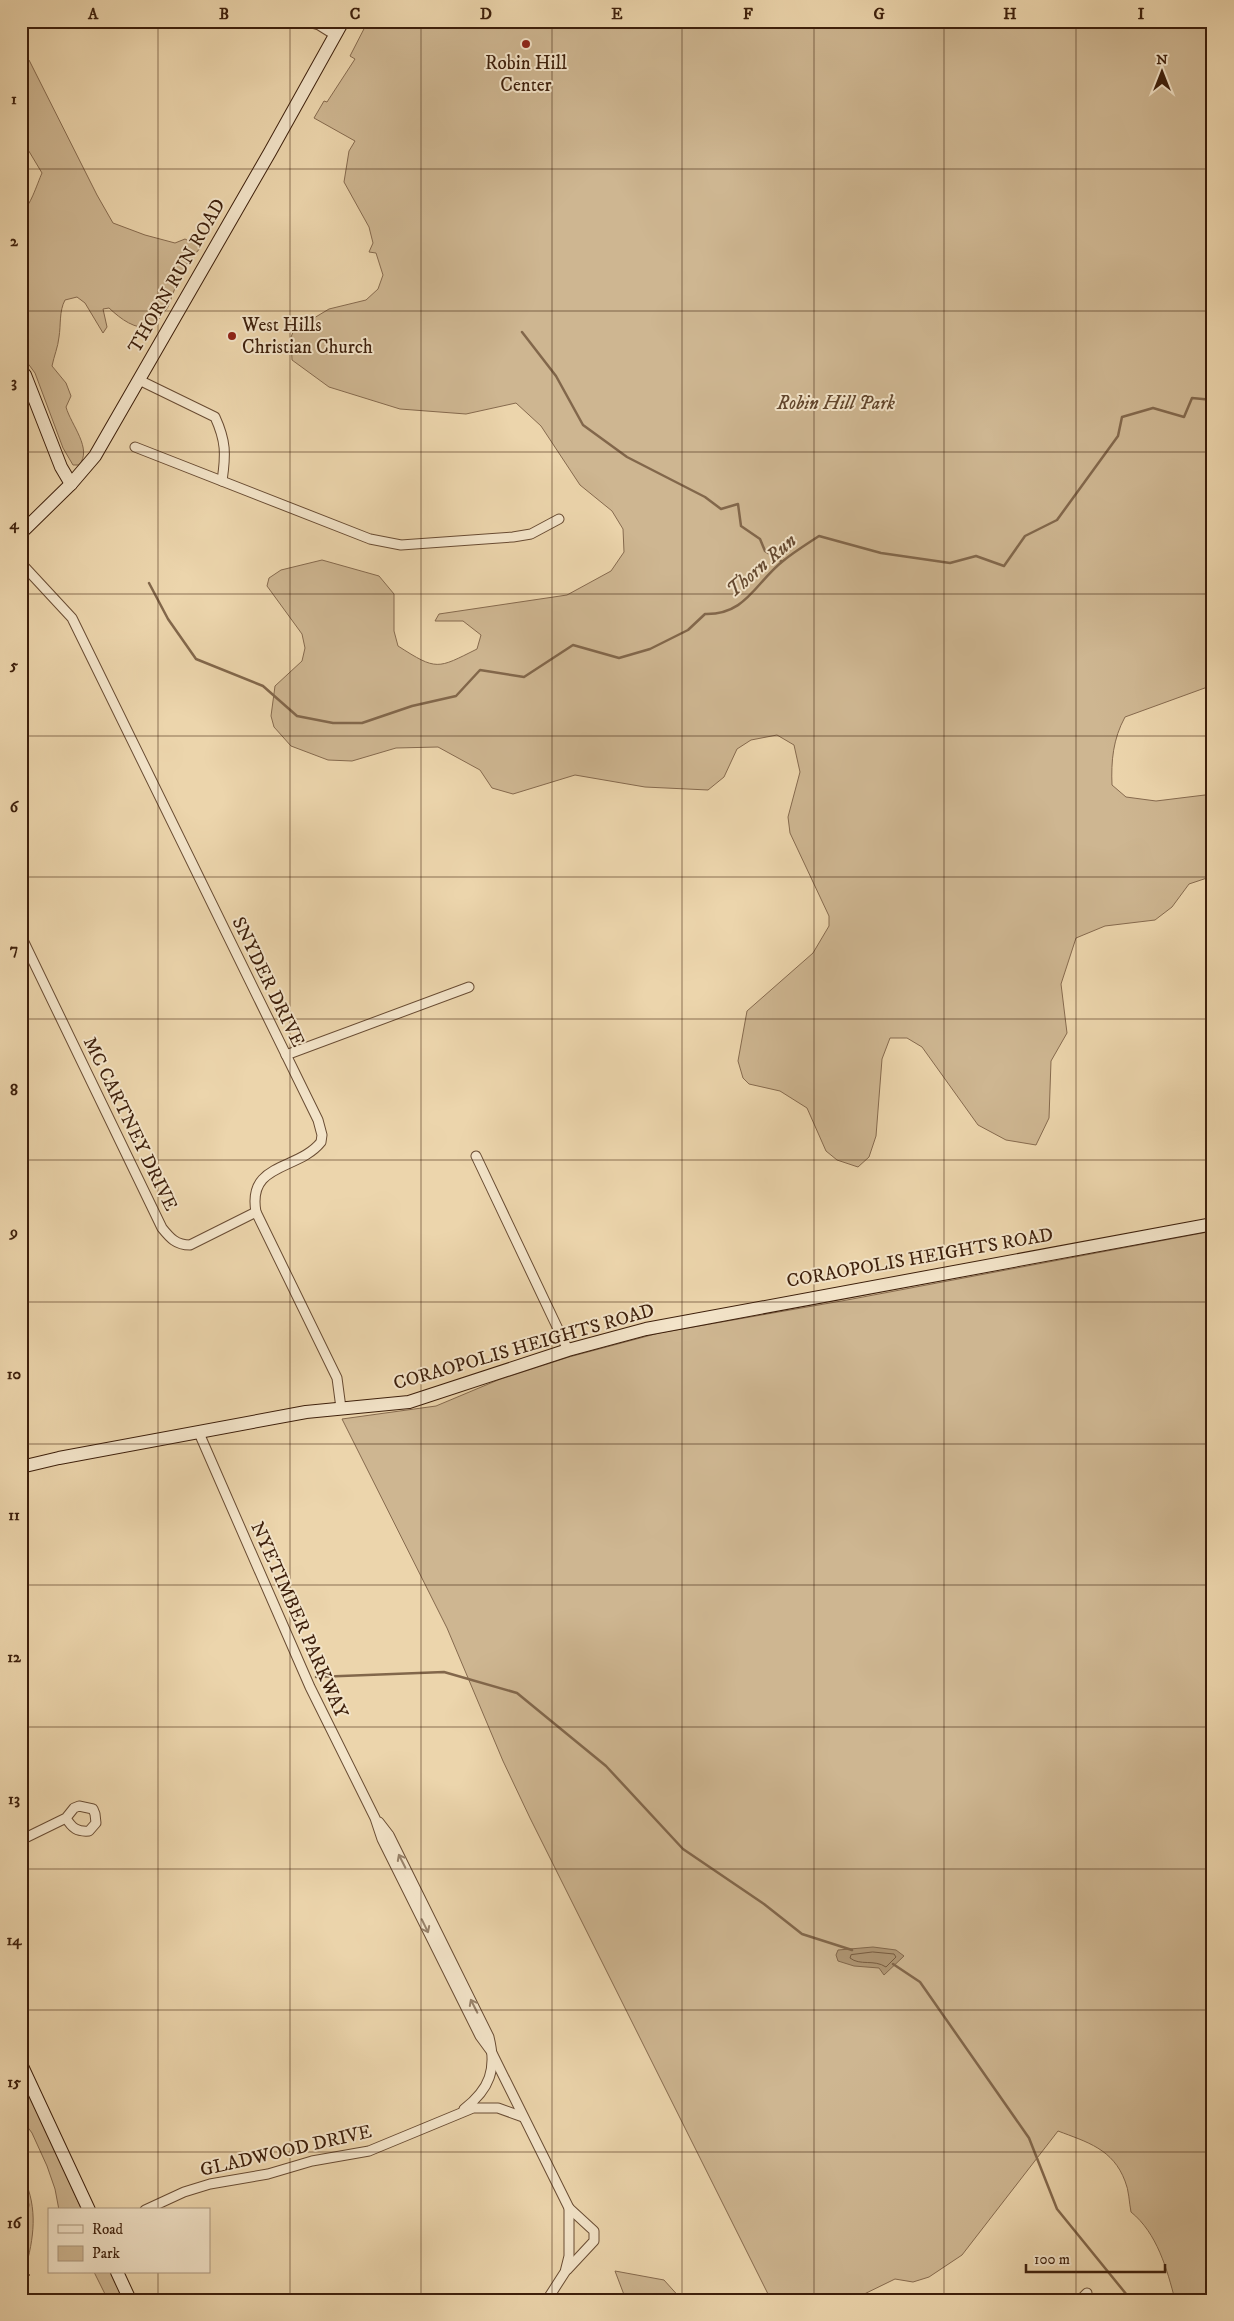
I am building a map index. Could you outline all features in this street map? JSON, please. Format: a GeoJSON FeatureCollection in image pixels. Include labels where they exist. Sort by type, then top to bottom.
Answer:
{"type":"FeatureCollection","features":[{"type":"Feature","properties":{"kind":"street"},"geometry":{"type":"LineString","coordinates":[[304,21],[318,25],[335,35]]}},
{"type":"Feature","properties":{"kind":"street","name":"THORN RUN ROAD"},"geometry":{"type":"LineString","coordinates":[[21,533],[71,484],[95,456],[343,21]]}},
{"type":"Feature","properties":{"kind":"street"},"geometry":{"type":"LineString","coordinates":[[21,370],[26,375],[61,467],[71,484]]}},
{"type":"Feature","properties":{"kind":"street"},"geometry":{"type":"LineString","coordinates":[[139,380],[215,417],[223,434],[226,455],[222,480]]}},
{"type":"Feature","properties":{"kind":"street"},"geometry":{"type":"LineString","coordinates":[[135,447],[370,539],[401,545],[531,534],[559,519]]}},
{"type":"Feature","properties":{"kind":"street","name":"SNYDER DRIVE"},"geometry":{"type":"LineString","coordinates":[[21,563],[66,610],[76,624],[318,1120],[322,1135],[321,1142],[309,1153],[260,1180],[255,1192],[256,1212],[332,1366],[339,1384],[341,1408]]}},
{"type":"Feature","properties":{"kind":"street","name":"MC CARTNEY DRIVE"},"geometry":{"type":"LineString","coordinates":[[21,936],[158,1219],[168,1234],[181,1246],[190,1246],[256,1212]]}},
{"type":"Feature","properties":{"kind":"street"},"geometry":{"type":"LineString","coordinates":[[286,1055],[469,987]]}},
{"type":"Feature","properties":{"kind":"street"},"geometry":{"type":"LineString","coordinates":[[476,1156],[568,1350]]}},
{"type":"Feature","properties":{"kind":"street","name":"CORAOPOLIS HEIGHTS ROAD"},"geometry":{"type":"LineString","coordinates":[[21,1467],[59,1458],[306,1412],[409,1402],[568,1350],[646,1329],[1213,1224]]}},
{"type":"Feature","properties":{"kind":"street","name":"NYETIMBER PARKWAY"},"geometry":{"type":"LineString","coordinates":[[199,1433],[310,1687],[375,1818],[389,1835],[487,2032],[491,2051],[569,2208]]}},
{"type":"Feature","properties":{"kind":"street"},"geometry":{"type":"LineString","coordinates":[[21,1840],[66,1818]]}},
{"type":"Feature","properties":{"kind":"street","name":"GLADWOOD DRIVE"},"geometry":{"type":"LineString","coordinates":[[461,2112],[477,2098],[488,2084],[492,2064],[491,2051]]}},
{"type":"Feature","properties":{"kind":"street"},"geometry":{"type":"LineString","coordinates":[[21,2064],[88,2208]]}},
{"type":"Feature","properties":{"kind":"street","name":"GLADWOOD DRIVE"},"geometry":{"type":"LineString","coordinates":[[149,2208],[184,2192],[210,2184],[268,2174],[312,2161],[369,2152],[473,2108],[498,2108],[523,2117]]}},
{"type":"Feature","properties":{"kind":"street"},"geometry":{"type":"LineString","coordinates":[[565,2272],[569,2256],[569,2208]]}},
{"type":"Feature","properties":{"kind":"street"},"geometry":{"type":"LineString","coordinates":[[547,2300],[565,2272],[594,2240],[594,2231],[569,2208]]}},
{"type":"Feature","properties":{"kind":"street"},"geometry":{"type":"LineString","coordinates":[[118,2274],[130,2300]]}},
{"type":"Feature","properties":{"kind":"green space","name":"Robin Hill Park"},"geometry":{"type":"Polygon","coordinates":[[[368,21],[1213,21],[1213,685],[1125,717],[1115,742],[1112,785],[1126,797],[1156,801],[1213,794],[1213,876],[1189,884],[1172,907],[1155,920],[1105,926],[1076,938],[1061,984],[1067,1033],[1051,1061],[1049,1118],[1036,1145],[1006,1140],[978,1125],[922,1047],[907,1038],[890,1038],[882,1059],[876,1136],[869,1157],[858,1167],[837,1160],[826,1151],[807,1108],[780,1091],[749,1084],[743,1078],[738,1061],[747,1011],[813,953],[829,926],[829,916],[790,833],[788,817],[800,772],[794,745],[777,735],[751,740],[737,749],[724,777],[708,790],[645,787],[575,775],[513,794],[492,788],[480,770],[438,747],[396,748],[352,761],[328,760],[291,746],[274,727],[271,716],[275,686],[302,661],[305,648],[302,634],[267,586],[269,578],[281,570],[322,560],[379,576],[394,594],[394,631],[398,646],[421,660],[437,664],[453,660],[477,649],[481,635],[463,621],[435,621],[439,614],[567,595],[611,571],[624,552],[623,529],[612,511],[580,485],[541,426],[516,403],[466,414],[400,409],[329,387],[292,360],[291,337],[294,330],[329,309],[366,300],[378,289],[383,275],[376,253],[369,252],[373,243],[369,227],[344,182],[349,151],[355,141],[314,118],[324,101],[327,102],[355,59],[350,56],[368,21]]]}},
{"type":"Feature","properties":{"kind":"green space"},"geometry":{"type":"Polygon","coordinates":[[[21,52],[29,60],[113,223],[145,235],[175,243],[185,239],[201,247],[186,265],[168,307],[152,328],[140,327],[129,323],[109,308],[103,309],[107,327],[103,333],[85,303],[77,297],[65,300],[52,366],[66,383],[71,396],[66,407],[80,437],[84,452],[83,459],[79,465],[73,465],[63,448],[35,373],[21,354],[21,212],[30,201],[42,173],[21,138],[21,52]]]}},
{"type":"Feature","properties":{"kind":"green space"},"geometry":{"type":"Polygon","coordinates":[[[1213,1231],[1213,2300],[1175,2300],[1160,2252],[1148,2230],[1131,2212],[1125,2181],[1114,2161],[1089,2143],[1058,2131],[962,2255],[929,2277],[913,2282],[895,2279],[852,2300],[771,2300],[530,1818],[503,1761],[447,1628],[342,1419],[436,1406],[498,1380],[569,1357],[659,1333],[847,1300],[1213,1231]]]}},
{"type":"Feature","properties":{"kind":"green space"},"geometry":{"type":"Polygon","coordinates":[[[21,2092],[30,2096],[81,2208],[59,2208],[55,2189],[47,2166],[32,2133],[21,2118],[21,2092]]]}},
{"type":"Feature","properties":{"kind":"green space"},"geometry":{"type":"Polygon","coordinates":[[[24,2178],[33,2212],[31,2246],[25,2270],[30,2275],[26,2279],[21,2277],[21,2253],[29,2205],[24,2178]]]}},
{"type":"Feature","properties":{"kind":"green space"},"geometry":{"type":"Polygon","coordinates":[[[615,2271],[664,2280],[682,2300],[626,2300],[615,2271]]]}},
{"type":"Feature","properties":{"kind":"green space"},"geometry":{"type":"Polygon","coordinates":[[[95,2274],[112,2274],[124,2300],[108,2300],[95,2274]]]}},
{"type":"Feature","properties":{"kind":"water"},"geometry":{"type":"Polygon","coordinates":[[[873,1947],[896,1950],[904,1956],[884,1975],[879,1968],[854,1966],[838,1961],[836,1955],[838,1950],[873,1947]]]}},
{"type":"Feature","properties":{"kind":"waterway"},"geometry":{"type":"LineString","coordinates":[[522,332],[556,376],[583,425],[627,457],[705,497],[721,509],[738,504],[741,526],[760,539],[765,551],[781,561]]}},
{"type":"Feature","properties":{"kind":"waterway","name":"Thorn Run"},"geometry":{"type":"LineString","coordinates":[[149,583],[168,619],[196,659],[263,686],[297,716],[333,723],[362,723],[412,706],[456,696],[480,670],[524,677],[573,645],[619,658],[650,649],[688,630],[705,614],[719,613],[731,609],[740,603],[783,561],[819,536],[881,553],[950,563],[976,556],[1004,566],[1025,536],[1057,520],[1118,436],[1122,417],[1153,408],[1184,417],[1192,398],[1213,400]]}},
{"type":"Feature","properties":{"kind":"waterway"},"geometry":{"type":"LineString","coordinates":[[316,1677],[444,1672],[517,1693],[606,1766],[683,1849],[764,1904],[802,1934],[852,1950]]}},
{"type":"Feature","properties":{"kind":"waterway"},"geometry":{"type":"LineString","coordinates":[[893,1964],[920,1982],[1029,2138],[1057,2209],[1131,2300]]}},
{"type":"Feature","properties":{"kind":"place","name":"Robin Hill Center"},"geometry":{"type":"Point","coordinates":[526,44]}},
{"type":"Feature","properties":{"kind":"place","name":"West Hills Christian Church"},"geometry":{"type":"Point","coordinates":[232,336]}}]}
